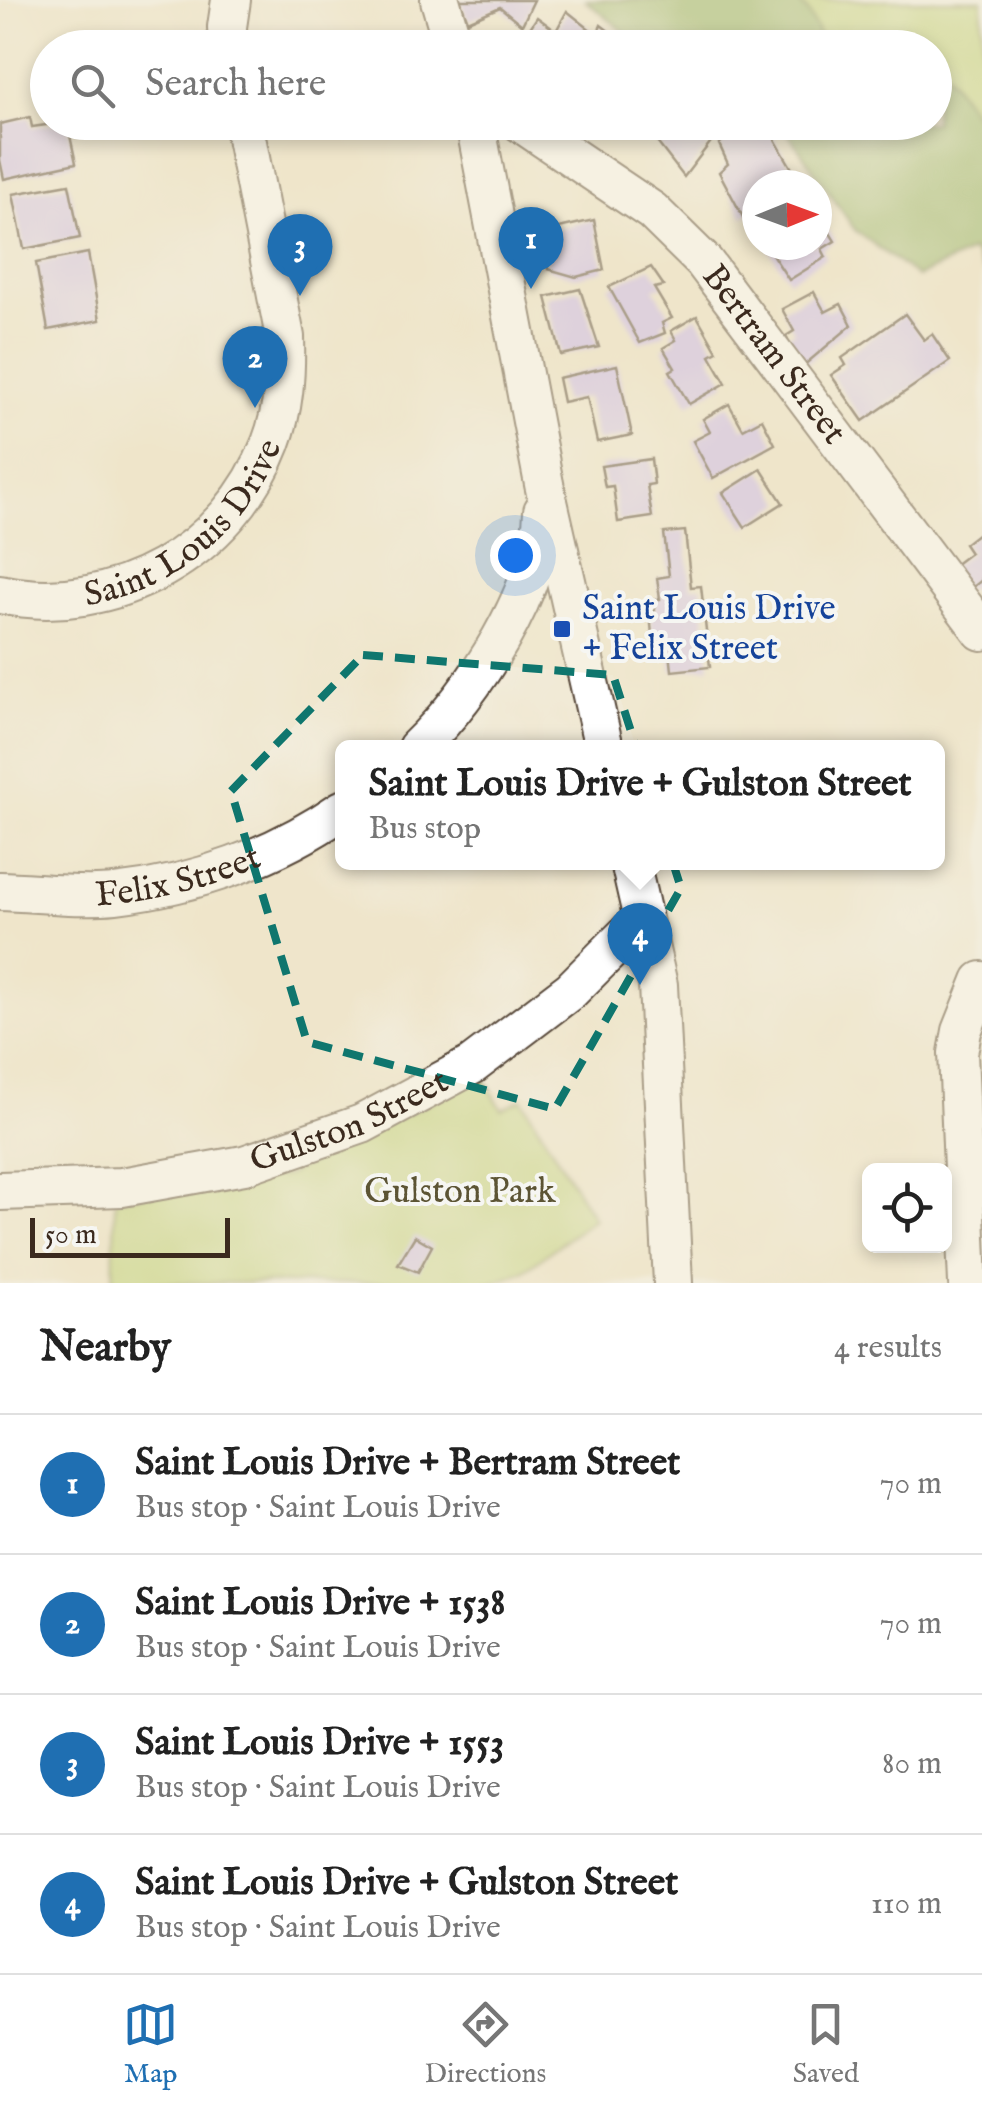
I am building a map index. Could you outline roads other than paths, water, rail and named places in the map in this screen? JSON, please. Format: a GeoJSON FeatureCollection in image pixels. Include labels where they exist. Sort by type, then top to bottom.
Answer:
{"type":"FeatureCollection","features":[{"type":"Feature","properties":{"kind":"street"},"geometry":{"type":"LineString","coordinates":[[227,30],[232,0]]}},
{"type":"Feature","properties":{"kind":"street"},"geometry":{"type":"LineString","coordinates":[[440,0],[449,30]]}},
{"type":"Feature","properties":{"kind":"street","name":"Saint Louis Drive"},"geometry":{"type":"LineString","coordinates":[[0,594],[52,599],[88,596],[155,574],[213,532],[237,506],[256,476],[281,409],[286,374],[285,337],[247,140]]}},
{"type":"Feature","properties":{"kind":"street"},"geometry":{"type":"LineString","coordinates":[[478,140],[544,484],[602,740]]}},
{"type":"Feature","properties":{"kind":"street","name":"Bertram Street"},"geometry":{"type":"LineString","coordinates":[[547,140],[652,211],[704,262],[982,632]]}},
{"type":"Feature","properties":{"kind":"street"},"geometry":{"type":"LineString","coordinates":[[426,740],[479,673],[516,609],[542,539],[544,484]]}},
{"type":"Feature","properties":{"kind":"street","name":"Felix Street"},"geometry":{"type":"LineString","coordinates":[[0,890],[112,894],[184,882],[254,858],[335,815]]}},
{"type":"Feature","properties":{"kind":"street"},"geometry":{"type":"LineString","coordinates":[[632,870],[658,985],[673,1283]]}},
{"type":"Feature","properties":{"kind":"street","name":"Gulston Street"},"geometry":{"type":"LineString","coordinates":[[0,1191],[122,1187],[244,1165],[362,1124],[472,1065],[572,990],[643,918]]}},
{"type":"Feature","properties":{"kind":"street"},"geometry":{"type":"LineString","coordinates":[[968,1283],[958,1053],[962,1031],[982,982]]}},
{"type":"Feature","properties":{"kind":"place","name":"Saint Louis Drive + Bertram Street"},"geometry":{"type":"Point","coordinates":[531,289]}},
{"type":"Feature","properties":{"kind":"place","name":"Saint Louis Drive + 1553"},"geometry":{"type":"Point","coordinates":[300,296]}},
{"type":"Feature","properties":{"kind":"place","name":"Saint Louis Drive + 1538"},"geometry":{"type":"Point","coordinates":[255,408]}},
{"type":"Feature","properties":{"kind":"place","name":"Saint Louis Drive + Felix Street"},"geometry":{"type":"Point","coordinates":[562,629]}},
{"type":"Feature","properties":{"kind":"place","name":"Saint Louis Drive + Gulston Street"},"geometry":{"type":"Point","coordinates":[640,985]}},
{"type":"Feature","properties":{"kind":"park label","name":"Gulston Park"},"geometry":{"type":"Point","coordinates":[460,1192]}}]}
